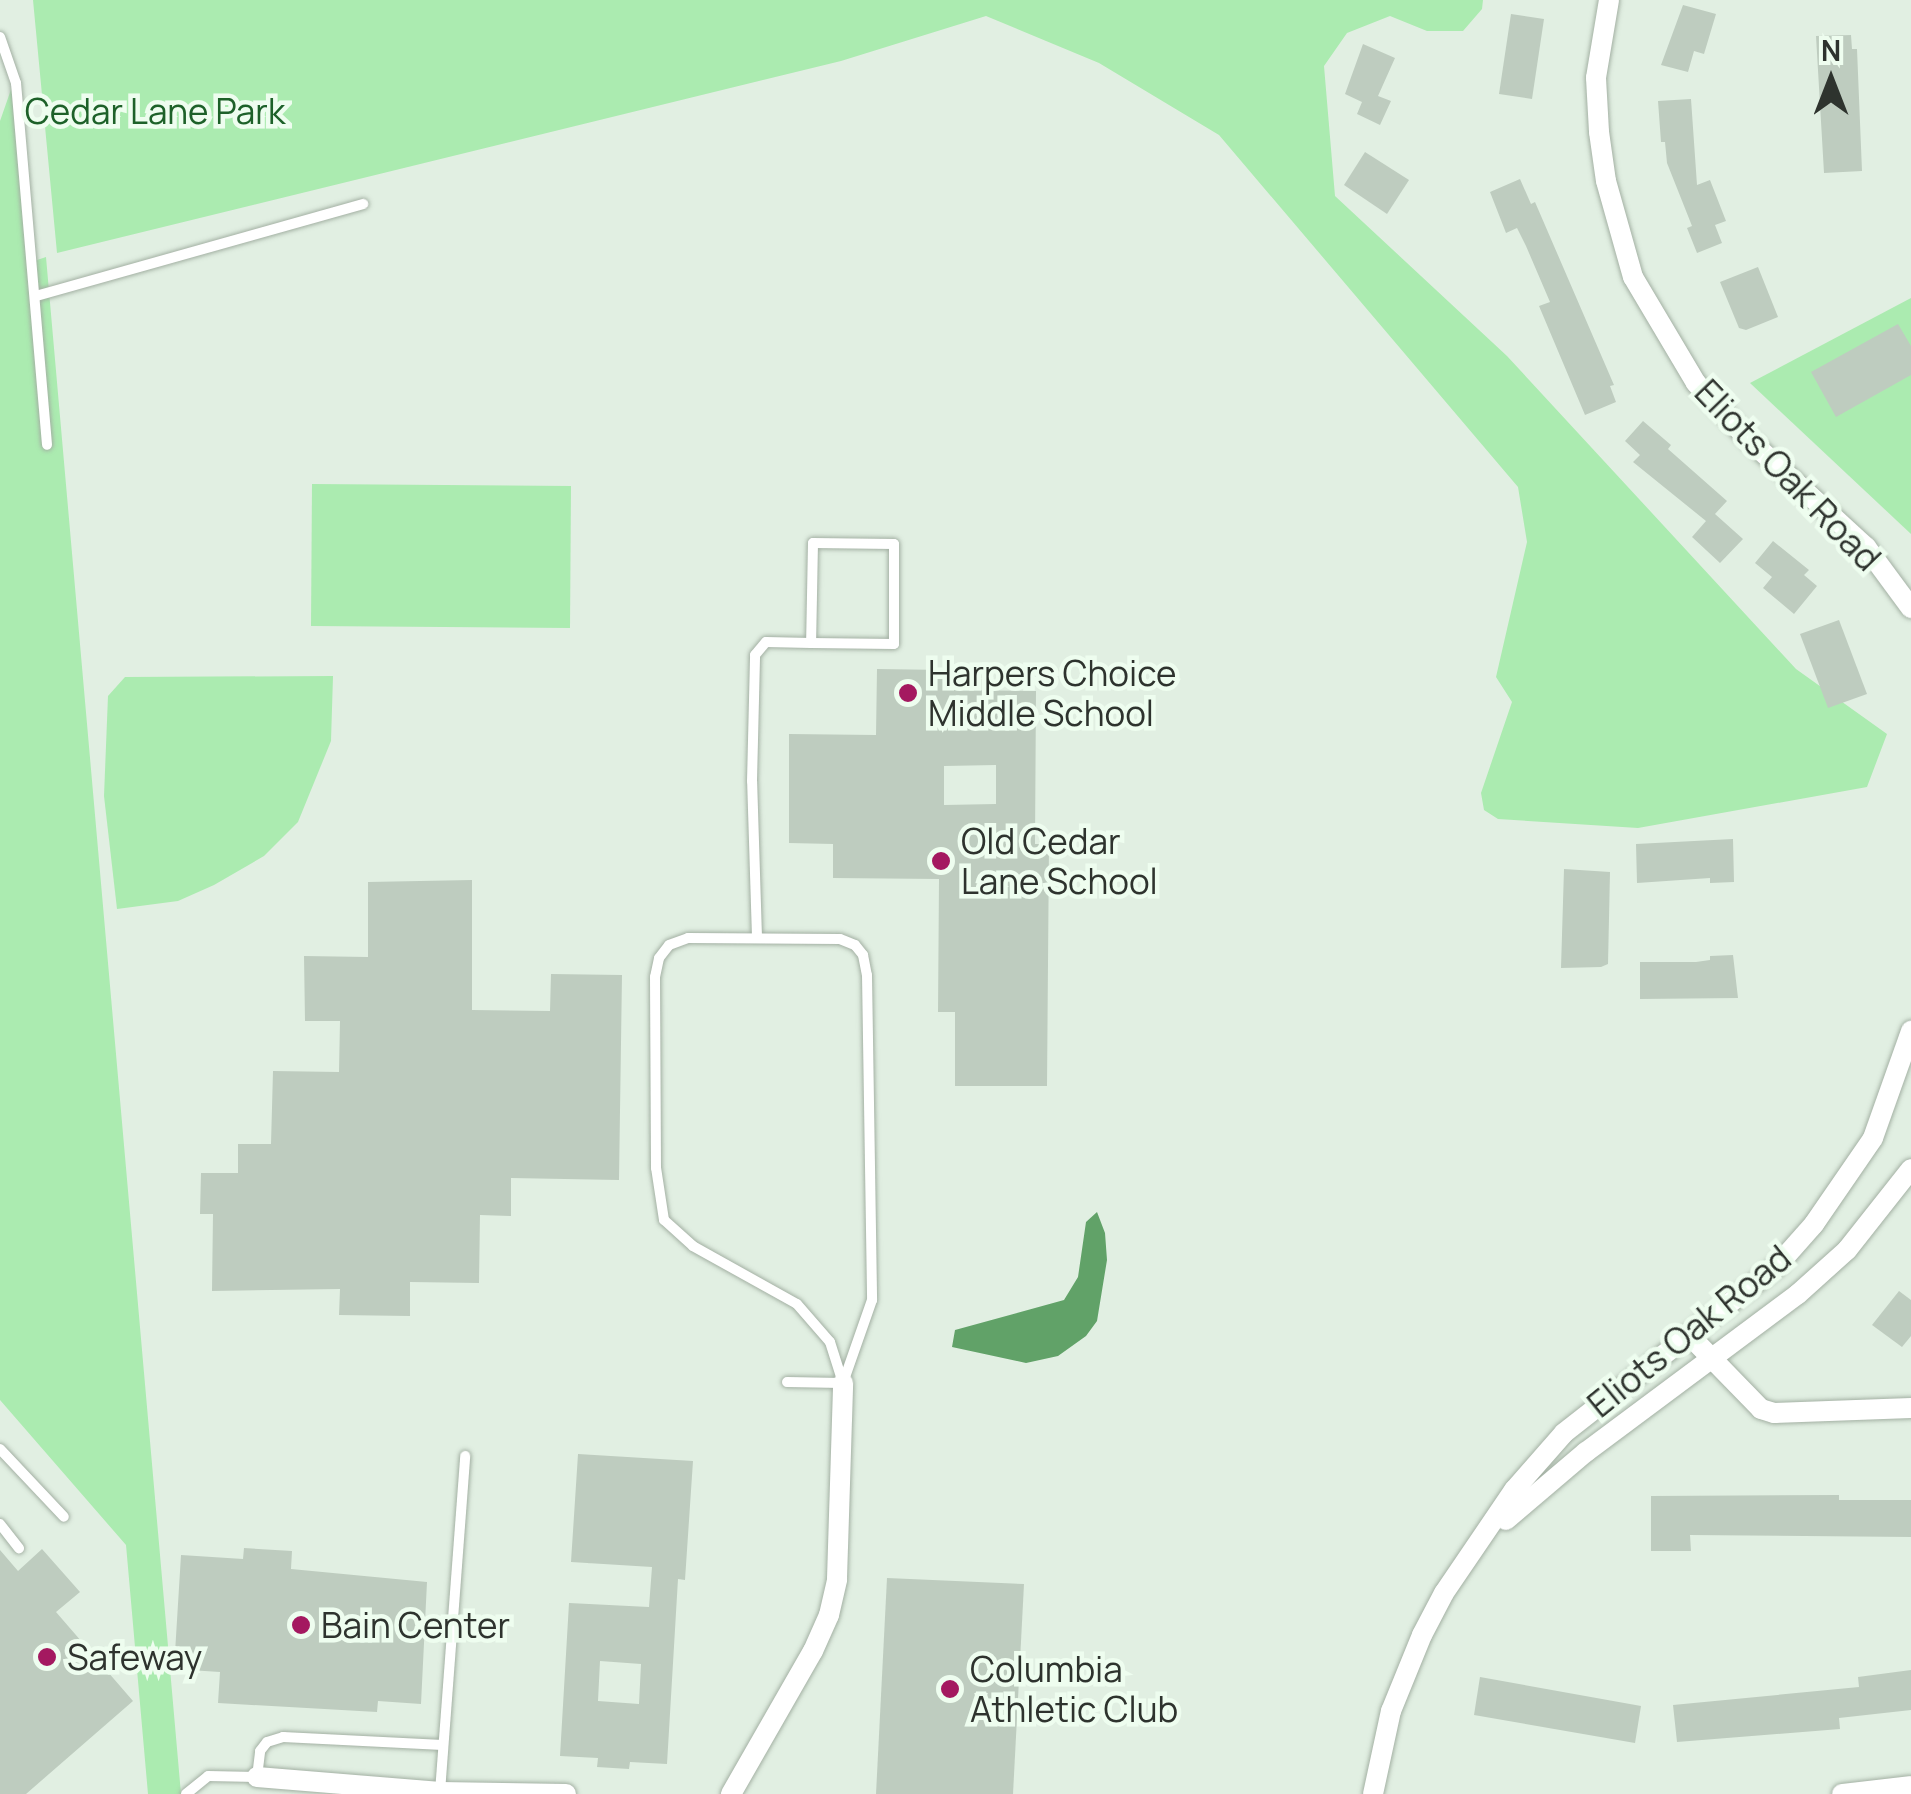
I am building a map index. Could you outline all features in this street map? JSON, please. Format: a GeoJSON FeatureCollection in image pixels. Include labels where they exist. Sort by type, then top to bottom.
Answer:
{"type":"FeatureCollection","features":[{"type":"Feature","properties":{"kind":"street","name":"Eliots Oak Road"},"geometry":{"type":"LineString","coordinates":[[1609,0],[1596,78],[1599,132],[1610,198],[1632,276],[1653,317],[1696,383],[1748,438],[1866,547],[1910,612]]}},
{"type":"Feature","properties":{"kind":"street","name":"Eliots Oak Road"},"geometry":{"type":"LineString","coordinates":[[1373,1794],[1386,1728],[1406,1672],[1437,1607],[1514,1490],[1564,1433],[1776,1267],[1842,1186],[1872,1138],[1911,1031]]}},
{"type":"Feature","properties":{"kind":"street","name":"Eliots Oak Road"},"geometry":{"type":"LineString","coordinates":[[1466,1561],[1525,1500],[1712,1360],[1847,1250],[1911,1168]]}},
{"type":"Feature","properties":{"kind":"street"},"geometry":{"type":"LineString","coordinates":[[1690,1336],[1750,1402],[1774,1413],[1911,1408]]}},
{"type":"Feature","properties":{"kind":"street"},"geometry":{"type":"LineString","coordinates":[[731,1794],[813,1651],[829,1615],[837,1579],[843,1383]]}},
{"type":"Feature","properties":{"kind":"street"},"geometry":{"type":"LineString","coordinates":[[258,1777],[440,1792],[566,1794]]}},
{"type":"Feature","properties":{"kind":"street"},"geometry":{"type":"LineString","coordinates":[[1842,1794],[1911,1786]]}},
{"type":"Feature","properties":{"kind":"lane"},"geometry":{"type":"LineString","coordinates":[[0,37],[16,83],[47,445]]}},
{"type":"Feature","properties":{"kind":"lane"},"geometry":{"type":"LineString","coordinates":[[36,296],[363,204]]}},
{"type":"Feature","properties":{"kind":"lane"},"geometry":{"type":"LineString","coordinates":[[757,938],[752,781],[755,655],[766,642],[811,643],[894,644],[894,544],[813,542],[811,643]]}},
{"type":"Feature","properties":{"kind":"lane"},"geometry":{"type":"LineString","coordinates":[[688,938],[840,939],[854,945],[862,956],[867,975],[872,1300],[843,1383],[820,1326],[797,1304],[692,1246],[664,1220],[658,1203],[655,977],[659,958],[669,945],[688,938]]}},
{"type":"Feature","properties":{"kind":"lane"},"geometry":{"type":"LineString","coordinates":[[787,1382],[843,1383]]}},
{"type":"Feature","properties":{"kind":"lane"},"geometry":{"type":"LineString","coordinates":[[0,1448],[64,1516]]}},
{"type":"Feature","properties":{"kind":"lane"},"geometry":{"type":"LineString","coordinates":[[440,1792],[465,1456]]}},
{"type":"Feature","properties":{"kind":"lane"},"geometry":{"type":"LineString","coordinates":[[0,1524],[19,1548]]}},
{"type":"Feature","properties":{"kind":"lane"},"geometry":{"type":"LineString","coordinates":[[186,1794],[208,1776],[258,1777],[260,1751],[267,1742],[282,1737],[443,1745]]}},
{"type":"Feature","properties":{"kind":"green space","name":"Cedar Lane Park"},"geometry":{"type":"Polygon","coordinates":[[[33,0],[1483,0],[1482,9],[1463,31],[1427,31],[1390,16],[1347,33],[1324,66],[1335,196],[1507,356],[1796,669],[1887,734],[1867,787],[1638,828],[1498,819],[1484,810],[1481,793],[1512,702],[1496,677],[1527,542],[1518,487],[1219,135],[1099,63],[986,16],[841,61],[57,253],[33,0]]]}},
{"type":"Feature","properties":{"kind":"green space"},"geometry":{"type":"Polygon","coordinates":[[[14,81],[31,262],[46,257],[181,1794],[148,1794],[126,1545],[0,1400],[0,121],[14,81]]]}},
{"type":"Feature","properties":{"kind":"green space"},"geometry":{"type":"Polygon","coordinates":[[[1911,298],[1911,534],[1750,383],[1911,298]]]}},
{"type":"Feature","properties":{"kind":"green space"},"geometry":{"type":"Polygon","coordinates":[[[312,484],[571,486],[570,628],[311,626],[312,484]]]}},
{"type":"Feature","properties":{"kind":"green space"},"geometry":{"type":"Polygon","coordinates":[[[333,676],[331,741],[298,822],[264,856],[214,885],[178,901],[117,909],[104,796],[108,696],[125,677],[333,676]]]}},
{"type":"Feature","properties":{"kind":"shaded area"},"geometry":{"type":"Polygon","coordinates":[[[1097,1212],[1105,1233],[1107,1260],[1097,1321],[1086,1336],[1058,1356],[1026,1363],[952,1347],[955,1330],[1064,1300],[1078,1277],[1086,1222],[1097,1212]]]}},
{"type":"Feature","properties":{"kind":"building"},"geometry":{"type":"Polygon","coordinates":[[[1683,5],[1716,14],[1704,54],[1694,51],[1688,72],[1661,65],[1683,5]]]}},
{"type":"Feature","properties":{"kind":"building"},"geometry":{"type":"Polygon","coordinates":[[[1511,14],[1544,19],[1532,99],[1499,94],[1511,14]]]}},
{"type":"Feature","properties":{"kind":"building"},"geometry":{"type":"Polygon","coordinates":[[[1851,35],[1852,49],[1857,49],[1862,171],[1824,173],[1816,36],[1851,35]]]}},
{"type":"Feature","properties":{"kind":"building"},"geometry":{"type":"Polygon","coordinates":[[[1363,44],[1395,58],[1378,96],[1391,101],[1380,125],[1357,114],[1362,102],[1345,94],[1363,44]]]}},
{"type":"Feature","properties":{"kind":"building"},"geometry":{"type":"Polygon","coordinates":[[[1691,99],[1697,185],[1710,180],[1726,221],[1715,225],[1722,243],[1697,253],[1687,228],[1692,226],[1667,163],[1665,142],[1661,142],[1658,101],[1691,99]]]}},
{"type":"Feature","properties":{"kind":"building"},"geometry":{"type":"Polygon","coordinates":[[[1365,152],[1409,180],[1387,214],[1344,185],[1365,152]]]}},
{"type":"Feature","properties":{"kind":"building"},"geometry":{"type":"Polygon","coordinates":[[[1520,179],[1531,204],[1535,202],[1614,385],[1610,386],[1616,402],[1585,415],[1539,306],[1550,302],[1517,228],[1506,233],[1490,192],[1520,179]]]}},
{"type":"Feature","properties":{"kind":"building"},"geometry":{"type":"Polygon","coordinates":[[[1758,267],[1778,317],[1746,330],[1739,328],[1720,282],[1758,267]]]}},
{"type":"Feature","properties":{"kind":"building"},"geometry":{"type":"Polygon","coordinates":[[[1898,324],[1911,346],[1911,375],[1836,417],[1811,372],[1898,324]]]}},
{"type":"Feature","properties":{"kind":"building"},"geometry":{"type":"Polygon","coordinates":[[[1643,421],[1671,445],[1668,449],[1727,501],[1715,514],[1743,539],[1720,563],[1692,537],[1706,521],[1633,462],[1640,455],[1625,441],[1643,421]]]}},
{"type":"Feature","properties":{"kind":"building"},"geometry":{"type":"Polygon","coordinates":[[[1773,541],[1809,570],[1804,575],[1817,586],[1794,614],[1763,588],[1772,577],[1755,563],[1773,541]]]}},
{"type":"Feature","properties":{"kind":"building"},"geometry":{"type":"Polygon","coordinates":[[[1839,620],[1867,694],[1828,708],[1800,634],[1839,620]]]}},
{"type":"Feature","properties":{"kind":"building","name":"Old Cedar Lane School"},"geometry":{"type":"Polygon","coordinates":[[[877,669],[944,670],[944,690],[1036,691],[1035,844],[1049,844],[1047,1086],[955,1086],[955,1012],[938,1012],[939,879],[833,878],[833,844],[789,843],[789,734],[876,735],[877,669]],[[996,765],[944,766],[944,805],[996,804],[996,765]]]}},
{"type":"Feature","properties":{"kind":"building"},"geometry":{"type":"Polygon","coordinates":[[[1733,839],[1734,882],[1710,883],[1710,878],[1637,883],[1636,844],[1733,839]]]}},
{"type":"Feature","properties":{"kind":"building"},"geometry":{"type":"Polygon","coordinates":[[[1564,869],[1610,872],[1608,964],[1601,967],[1561,968],[1564,869]]]}},
{"type":"Feature","properties":{"kind":"building"},"geometry":{"type":"Polygon","coordinates":[[[472,880],[472,1010],[550,1011],[551,974],[622,975],[619,1180],[511,1178],[511,1216],[480,1215],[479,1283],[410,1282],[410,1316],[339,1315],[340,1289],[212,1291],[213,1214],[200,1214],[201,1173],[238,1173],[238,1144],[271,1144],[273,1071],[339,1072],[340,1021],[305,1021],[304,956],[368,957],[368,882],[472,880]]]}},
{"type":"Feature","properties":{"kind":"building"},"geometry":{"type":"Polygon","coordinates":[[[1733,955],[1738,998],[1640,999],[1640,962],[1696,962],[1710,960],[1710,956],[1733,955]]]}},
{"type":"Feature","properties":{"kind":"building"},"geometry":{"type":"Polygon","coordinates":[[[1899,1291],[1911,1300],[1911,1336],[1902,1347],[1872,1325],[1899,1291]]]}},
{"type":"Feature","properties":{"kind":"building"},"geometry":{"type":"Polygon","coordinates":[[[578,1454],[693,1461],[685,1580],[678,1579],[667,1764],[630,1762],[629,1769],[597,1767],[598,1758],[560,1756],[569,1603],[649,1607],[652,1567],[571,1562],[578,1454]],[[600,1661],[598,1701],[639,1704],[641,1664],[600,1661]]]}},
{"type":"Feature","properties":{"kind":"building"},"geometry":{"type":"Polygon","coordinates":[[[1839,1495],[1839,1500],[1911,1500],[1911,1537],[1690,1535],[1691,1551],[1651,1551],[1651,1496],[1839,1495]]]}},
{"type":"Feature","properties":{"kind":"building","name":"Bain Center"},"geometry":{"type":"Polygon","coordinates":[[[244,1548],[292,1551],[291,1569],[427,1582],[421,1704],[378,1701],[377,1712],[218,1703],[220,1672],[174,1669],[181,1555],[243,1559],[244,1548]]]}},
{"type":"Feature","properties":{"kind":"building","name":"Safeway"},"geometry":{"type":"Polygon","coordinates":[[[42,1549],[80,1592],[56,1612],[133,1701],[26,1794],[0,1794],[0,1550],[18,1571],[42,1549]]]}},
{"type":"Feature","properties":{"kind":"building","name":"Columbia Athletic Club"},"geometry":{"type":"Polygon","coordinates":[[[887,1578],[1024,1584],[1013,1794],[876,1794],[887,1578]]]}},
{"type":"Feature","properties":{"kind":"building"},"geometry":{"type":"Polygon","coordinates":[[[1911,1670],[1911,1710],[1839,1718],[1840,1729],[1677,1742],[1673,1705],[1859,1687],[1858,1677],[1911,1670]]]}},
{"type":"Feature","properties":{"kind":"building"},"geometry":{"type":"Polygon","coordinates":[[[1480,1677],[1641,1706],[1635,1743],[1474,1715],[1480,1677]]]}},
{"type":"Feature","properties":{"kind":"place","name":"Harpers Choice Middle School"},"geometry":{"type":"Point","coordinates":[908,693]}},
{"type":"Feature","properties":{"kind":"place","name":"Old Cedar Lane School"},"geometry":{"type":"Point","coordinates":[941,861]}},
{"type":"Feature","properties":{"kind":"place","name":"Bain Center"},"geometry":{"type":"Point","coordinates":[301,1625]}},
{"type":"Feature","properties":{"kind":"place","name":"Safeway"},"geometry":{"type":"Point","coordinates":[47,1657]}},
{"type":"Feature","properties":{"kind":"place","name":"Columbia Athletic Club"},"geometry":{"type":"Point","coordinates":[950,1689]}}]}
